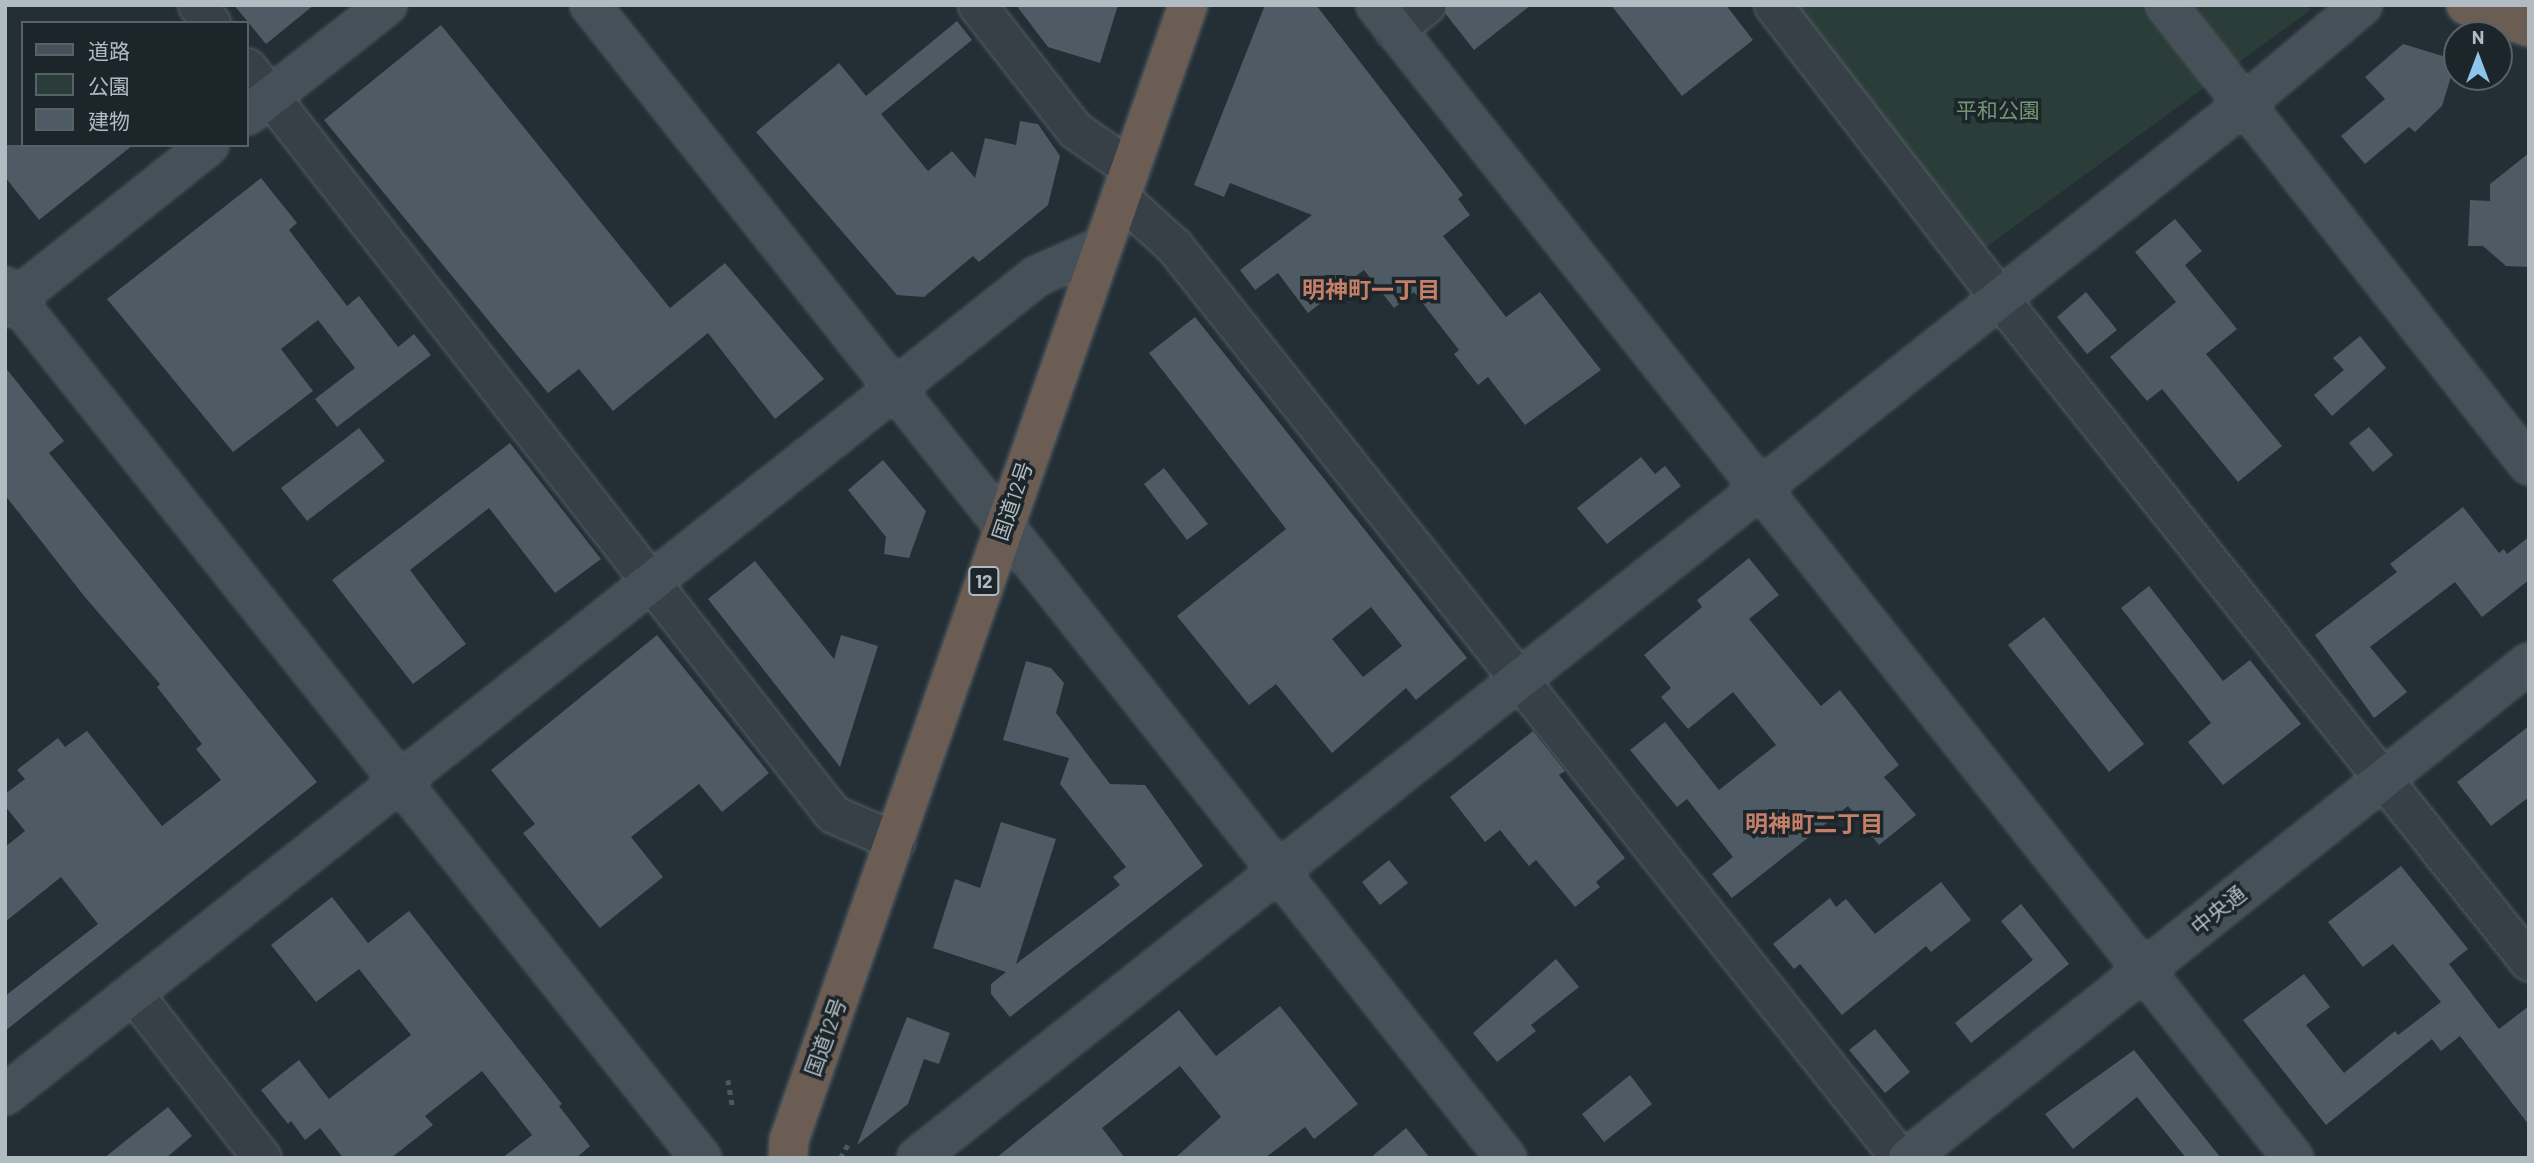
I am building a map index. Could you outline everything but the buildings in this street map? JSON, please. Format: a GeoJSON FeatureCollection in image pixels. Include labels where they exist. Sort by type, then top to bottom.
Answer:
{"type":"FeatureCollection","features":[{"type":"Feature","properties":{"kind":"highway","name":"国道12号"},"geometry":{"type":"LineString","coordinates":[[788,1158],[789,1140],[1188,5]]}},
{"type":"Feature","properties":{"kind":"highway"},"geometry":{"type":"LineString","coordinates":[[2466,5],[2529,27]]}},
{"type":"Feature","properties":{"kind":"street"},"geometry":{"type":"LineString","coordinates":[[197,5],[209,21]]}},
{"type":"Feature","properties":{"kind":"street"},"geometry":{"type":"LineString","coordinates":[[258,106],[387,5]]}},
{"type":"Feature","properties":{"kind":"street"},"geometry":{"type":"LineString","coordinates":[[590,5],[1506,1158]]}},
{"type":"Feature","properties":{"kind":"street"},"geometry":{"type":"LineString","coordinates":[[977,5],[1075,130],[1125,182],[1900,1158]]}},
{"type":"Feature","properties":{"kind":"street"},"geometry":{"type":"LineString","coordinates":[[1426,5],[1385,18],[2293,1158]]}},
{"type":"Feature","properties":{"kind":"street"},"geometry":{"type":"LineString","coordinates":[[1773,5],[2000,299],[2529,962]]}},
{"type":"Feature","properties":{"kind":"street"},"geometry":{"type":"LineString","coordinates":[[2166,5],[2242,106],[2529,465]]}},
{"type":"Feature","properties":{"kind":"street"},"geometry":{"type":"LineString","coordinates":[[917,1158],[1760,486],[2242,106],[2362,5]]}},
{"type":"Feature","properties":{"kind":"street"},"geometry":{"type":"LineString","coordinates":[[248,71],[258,106],[653,580],[833,814],[895,841]]}},
{"type":"Feature","properties":{"kind":"street"},"geometry":{"type":"LineString","coordinates":[[206,147],[8,298],[701,1158]]}},
{"type":"Feature","properties":{"kind":"street"},"geometry":{"type":"LineString","coordinates":[[5,1095],[1037,276],[1102,247]]}},
{"type":"Feature","properties":{"kind":"street","name":"中央通"},"geometry":{"type":"LineString","coordinates":[[1908,1158],[2529,663]]}},
{"type":"Feature","properties":{"kind":"street"},"geometry":{"type":"LineString","coordinates":[[133,993],[262,1158]]}},
{"type":"Feature","properties":{"kind":"path"},"geometry":{"type":"LineString","coordinates":[[728,1080],[733,1107]]}},
{"type":"Feature","properties":{"kind":"path"},"geometry":{"type":"LineString","coordinates":[[840,1158],[850,1141]]}},
{"type":"Feature","properties":{"kind":"green space","name":"平和公園"},"geometry":{"type":"Polygon","coordinates":[[[1785,5],[2301,5],[2312,9],[1978,253],[1785,5]]]}},
{"type":"Feature","properties":{"kind":"district","name":"明神町一丁目"},"geometry":{"type":"Point","coordinates":[1371,289]}},
{"type":"Feature","properties":{"kind":"district","name":"明神町二丁目"},"geometry":{"type":"Point","coordinates":[1814,823]}}]}
